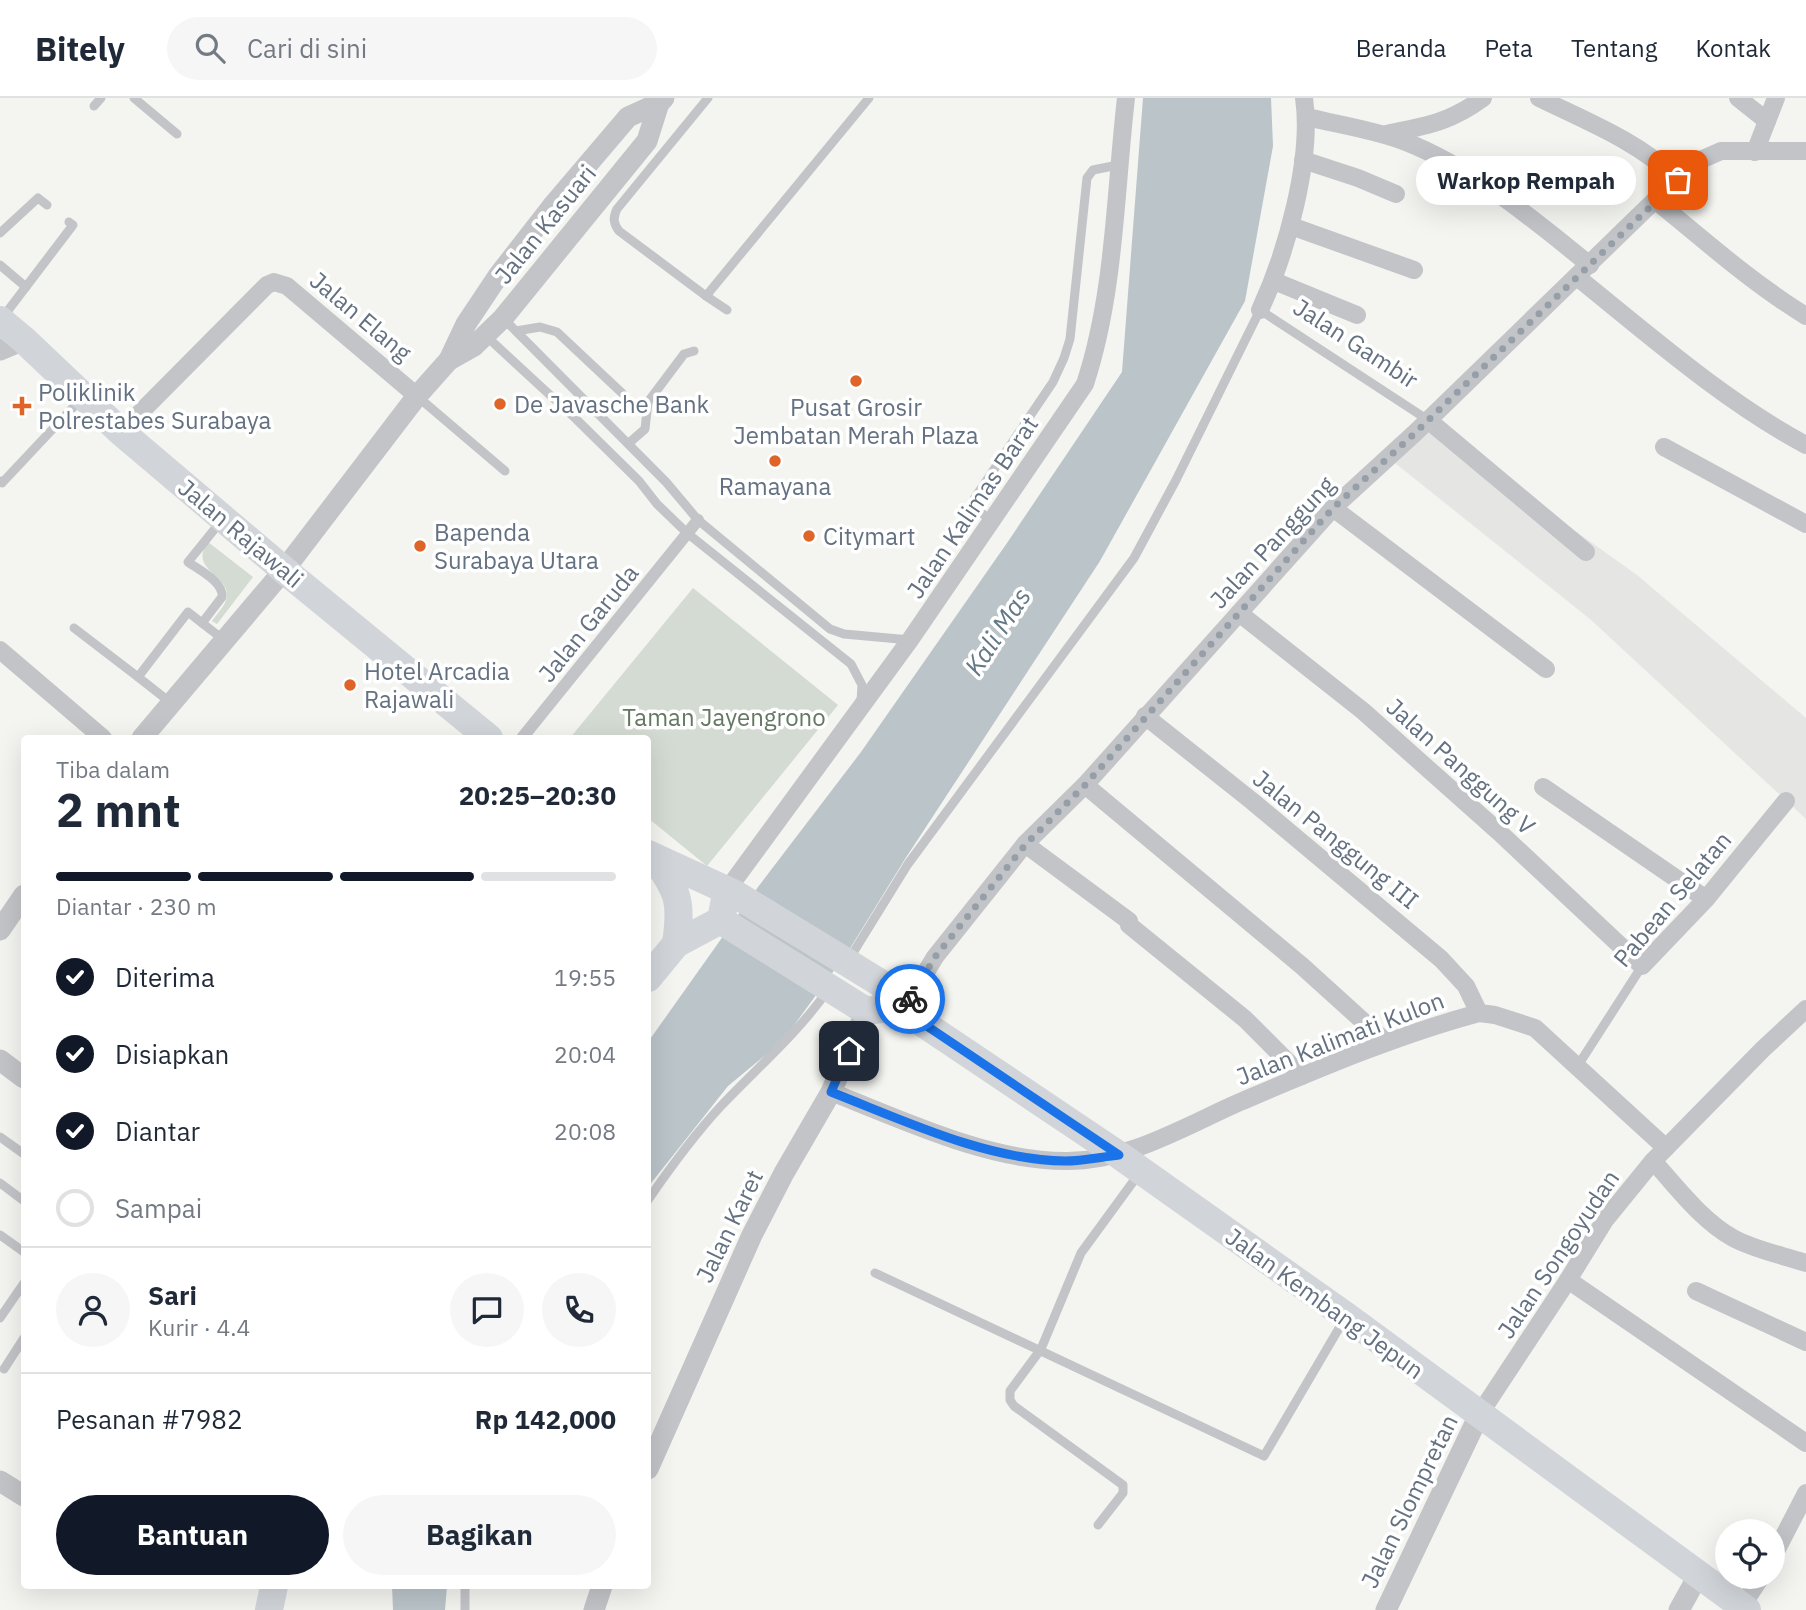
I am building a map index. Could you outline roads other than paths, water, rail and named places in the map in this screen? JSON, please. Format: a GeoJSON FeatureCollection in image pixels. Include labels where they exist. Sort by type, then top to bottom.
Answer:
{"type":"FeatureCollection","features":[{"type":"Feature","properties":{"kind":"main road","name":"Jalan Rajawali"},"geometry":{"type":"LineString","coordinates":[[0,320],[12,345],[84,396],[121,432],[223,519],[485,735]]}},
{"type":"Feature","properties":{"kind":"main road"},"geometry":{"type":"LineString","coordinates":[[651,856],[735,894],[723,921],[676,944],[651,974]]}},
{"type":"Feature","properties":{"kind":"main road"},"geometry":{"type":"LineString","coordinates":[[651,856],[671,882],[678,902],[676,944]]}},
{"type":"Feature","properties":{"kind":"main road","name":"Jalan Kembang Jepun"},"geometry":{"type":"LineString","coordinates":[[735,894],[882,984],[899,1008],[1119,1155],[1346,1316],[1745,1608]]}},
{"type":"Feature","properties":{"kind":"main road"},"geometry":{"type":"LineString","coordinates":[[723,921],[866,1010],[899,1008]]}},
{"type":"Feature","properties":{"kind":"main road"},"geometry":{"type":"LineString","coordinates":[[269,1610],[273,1589]]}},
{"type":"Feature","properties":{"kind":"street","name":"Jalan Kalimas Barat"},"geometry":{"type":"LineString","coordinates":[[735,894],[861,706],[910,640],[1085,384],[1098,345],[1112,242],[1126,98]]}},
{"type":"Feature","properties":{"kind":"street"},"geometry":{"type":"LineString","coordinates":[[1260,310],[1274,281],[1291,226],[1303,160],[1307,117],[1304,98]]}},
{"type":"Feature","properties":{"kind":"street"},"geometry":{"type":"LineString","coordinates":[[1386,134],[1439,123],[1468,109],[1483,98]]}},
{"type":"Feature","properties":{"kind":"street"},"geometry":{"type":"LineString","coordinates":[[1539,98],[1632,146],[1666,168],[1678,180]]}},
{"type":"Feature","properties":{"kind":"street"},"geometry":{"type":"LineString","coordinates":[[1738,98],[1767,121]]}},
{"type":"Feature","properties":{"kind":"street"},"geometry":{"type":"LineString","coordinates":[[1755,152],[1776,98]]}},
{"type":"Feature","properties":{"kind":"street","name":"Jalan Kasuari"},"geometry":{"type":"LineString","coordinates":[[449,360],[509,325],[647,141],[661,101]]}},
{"type":"Feature","properties":{"kind":"street","name":"Jalan Kasuari"},"geometry":{"type":"LineString","coordinates":[[145,735],[284,570],[416,396],[449,360],[466,324],[498,276],[554,204],[628,117],[661,101]]}},
{"type":"Feature","properties":{"kind":"street"},"geometry":{"type":"LineString","coordinates":[[1307,117],[1386,134],[1427,151],[1473,178],[1538,223],[1583,271],[1691,368],[1806,445]]}},
{"type":"Feature","properties":{"kind":"street","name":"Jalan Panggung"},"geometry":{"type":"LineString","coordinates":[[899,1008],[935,957],[1026,844],[1085,785],[1333,508],[1696,162],[1721,151],[1806,151]]}},
{"type":"Feature","properties":{"kind":"street"},"geometry":{"type":"LineString","coordinates":[[1303,160],[1396,194]]}},
{"type":"Feature","properties":{"kind":"street"},"geometry":{"type":"LineString","coordinates":[[1656,200],[1745,273],[1806,316]]}},
{"type":"Feature","properties":{"kind":"street"},"geometry":{"type":"LineString","coordinates":[[1291,226],[1414,270]]}},
{"type":"Feature","properties":{"kind":"street"},"geometry":{"type":"LineString","coordinates":[[1274,281],[1357,315]]}},
{"type":"Feature","properties":{"kind":"street","name":"Jalan Elang"},"geometry":{"type":"LineString","coordinates":[[121,432],[232,318],[267,285],[274,282],[287,286],[416,396]]}},
{"type":"Feature","properties":{"kind":"street","name":"Jalan Gambir"},"geometry":{"type":"LineString","coordinates":[[1428,420],[1586,551]]}},
{"type":"Feature","properties":{"kind":"street"},"geometry":{"type":"LineString","coordinates":[[1664,447],[1806,524]]}},
{"type":"Feature","properties":{"kind":"street"},"geometry":{"type":"LineString","coordinates":[[1333,508],[1546,669]]}},
{"type":"Feature","properties":{"kind":"street","name":"Jalan Garuda"},"geometry":{"type":"LineString","coordinates":[[524,735],[698,520]]}},
{"type":"Feature","properties":{"kind":"street","name":"Jalan Panggung V"},"geometry":{"type":"LineString","coordinates":[[1239,613],[1363,711],[1518,849],[1642,966]]}},
{"type":"Feature","properties":{"kind":"street"},"geometry":{"type":"LineString","coordinates":[[0,650],[99,735]]}},
{"type":"Feature","properties":{"kind":"street","name":"Jalan Panggung III"},"geometry":{"type":"LineString","coordinates":[[1145,716],[1431,950],[1466,985],[1479,1013]]}},
{"type":"Feature","properties":{"kind":"street"},"geometry":{"type":"LineString","coordinates":[[1085,785],[1302,966],[1386,1042]]}},
{"type":"Feature","properties":{"kind":"street"},"geometry":{"type":"LineString","coordinates":[[1543,787],[1706,899]]}},
{"type":"Feature","properties":{"kind":"street","name":"Pabean Selatan"},"geometry":{"type":"LineString","coordinates":[[1642,966],[1706,899],[1786,801]]}},
{"type":"Feature","properties":{"kind":"street"},"geometry":{"type":"LineString","coordinates":[[1026,844],[1129,921],[1129,925],[1245,1019],[1302,1076]]}},
{"type":"Feature","properties":{"kind":"street"},"geometry":{"type":"LineString","coordinates":[[0,930],[21,899]]}},
{"type":"Feature","properties":{"kind":"street","name":"Jalan Songoyudan"},"geometry":{"type":"LineString","coordinates":[[1479,1415],[1605,1220],[1659,1155],[1806,1009]]}},
{"type":"Feature","properties":{"kind":"street","name":"Jalan Karet"},"geometry":{"type":"LineString","coordinates":[[651,1462],[752,1235],[784,1172],[831,1092],[866,1010]]}},
{"type":"Feature","properties":{"kind":"street","name":"Jalan Kalimati Kulon"},"geometry":{"type":"LineString","coordinates":[[831,1092],[907,1122],[988,1149],[1034,1159],[1067,1161],[1119,1155],[1386,1042],[1479,1013],[1495,1015],[1535,1028],[1577,1067],[1659,1155],[1696,1208],[1731,1237],[1806,1263]]}},
{"type":"Feature","properties":{"kind":"street"},"geometry":{"type":"LineString","coordinates":[[0,1060],[21,1076]]}},
{"type":"Feature","properties":{"kind":"street"},"geometry":{"type":"LineString","coordinates":[[1568,1280],[1806,1443]]}},
{"type":"Feature","properties":{"kind":"street"},"geometry":{"type":"LineString","coordinates":[[1696,1291],[1806,1342]]}},
{"type":"Feature","properties":{"kind":"street","name":"Jalan Slompretan"},"geometry":{"type":"LineString","coordinates":[[1386,1610],[1479,1415]]}},
{"type":"Feature","properties":{"kind":"street"},"geometry":{"type":"LineString","coordinates":[[0,1481],[21,1494]]}},
{"type":"Feature","properties":{"kind":"street"},"geometry":{"type":"LineString","coordinates":[[1785,1534],[1806,1493]]}},
{"type":"Feature","properties":{"kind":"street"},"geometry":{"type":"LineString","coordinates":[[1679,1610],[1699,1574]]}},
{"type":"Feature","properties":{"kind":"street"},"geometry":{"type":"LineString","coordinates":[[594,1610],[601,1589]]}},
{"type":"Feature","properties":{"kind":"street"},"geometry":{"type":"LineString","coordinates":[[1745,1608],[1755,1589]]}},
{"type":"Feature","properties":{"kind":"lane"},"geometry":{"type":"LineString","coordinates":[[94,106],[101,98]]}},
{"type":"Feature","properties":{"kind":"lane"},"geometry":{"type":"LineString","coordinates":[[134,98],[177,134]]}},
{"type":"Feature","properties":{"kind":"lane"},"geometry":{"type":"LineString","coordinates":[[708,98],[614,216],[619,231],[727,310]]}},
{"type":"Feature","properties":{"kind":"lane"},"geometry":{"type":"LineString","coordinates":[[706,296],[869,98]]}},
{"type":"Feature","properties":{"kind":"lane"},"geometry":{"type":"LineString","coordinates":[[992,522],[975,509],[974,499],[1059,369],[1070,339],[1087,178],[1093,170],[1118,165]]}},
{"type":"Feature","properties":{"kind":"lane"},"geometry":{"type":"LineString","coordinates":[[0,233],[38,198],[47,205]]}},
{"type":"Feature","properties":{"kind":"lane"},"geometry":{"type":"LineString","coordinates":[[0,320],[73,225],[69,222]]}},
{"type":"Feature","properties":{"kind":"lane"},"geometry":{"type":"LineString","coordinates":[[0,265],[26,287]]}},
{"type":"Feature","properties":{"kind":"lane"},"geometry":{"type":"LineString","coordinates":[[845,961],[908,864],[1133,558],[1176,480],[1260,310]]}},
{"type":"Feature","properties":{"kind":"lane","name":"Jalan Gambir"},"geometry":{"type":"LineString","coordinates":[[1260,310],[1428,420]]}},
{"type":"Feature","properties":{"kind":"lane"},"geometry":{"type":"LineString","coordinates":[[509,325],[540,327],[557,332],[623,394]]}},
{"type":"Feature","properties":{"kind":"lane"},"geometry":{"type":"LineString","coordinates":[[509,325],[629,443],[698,520],[830,629],[844,634],[910,640]]}},
{"type":"Feature","properties":{"kind":"lane"},"geometry":{"type":"LineString","coordinates":[[486,336],[639,481],[687,534],[851,664],[862,685],[861,706]]}},
{"type":"Feature","properties":{"kind":"lane"},"geometry":{"type":"LineString","coordinates":[[629,443],[645,429],[648,402],[684,355],[694,351]]}},
{"type":"Feature","properties":{"kind":"lane"},"geometry":{"type":"LineString","coordinates":[[0,481],[2,483],[84,396]]}},
{"type":"Feature","properties":{"kind":"lane"},"geometry":{"type":"LineString","coordinates":[[416,396],[505,471]]}},
{"type":"Feature","properties":{"kind":"lane"},"geometry":{"type":"LineString","coordinates":[[202,623],[223,592],[188,562],[223,519]]}},
{"type":"Feature","properties":{"kind":"lane"},"geometry":{"type":"LineString","coordinates":[[138,677],[188,612],[224,640]]}},
{"type":"Feature","properties":{"kind":"lane"},"geometry":{"type":"LineString","coordinates":[[74,628],[172,704]]}},
{"type":"Feature","properties":{"kind":"lane","name":"Pabean Selatan"},"geometry":{"type":"LineString","coordinates":[[1577,1067],[1642,966]]}},
{"type":"Feature","properties":{"kind":"lane"},"geometry":{"type":"LineString","coordinates":[[651,1196],[719,1108],[817,1005],[827,988]]}},
{"type":"Feature","properties":{"kind":"lane"},"geometry":{"type":"LineString","coordinates":[[0,1137],[21,1152]]}},
{"type":"Feature","properties":{"kind":"lane"},"geometry":{"type":"LineString","coordinates":[[1098,1525],[1123,1493],[1123,1485],[1014,1406],[1010,1400],[1010,1391],[1041,1349],[1081,1254],[1141,1171]]}},
{"type":"Feature","properties":{"kind":"lane"},"geometry":{"type":"LineString","coordinates":[[0,1183],[21,1199]]}},
{"type":"Feature","properties":{"kind":"lane"},"geometry":{"type":"LineString","coordinates":[[0,1235],[21,1250]]}},
{"type":"Feature","properties":{"kind":"lane"},"geometry":{"type":"LineString","coordinates":[[875,1273],[1264,1456],[1346,1316]]}},
{"type":"Feature","properties":{"kind":"lane"},"geometry":{"type":"LineString","coordinates":[[0,1318],[21,1287]]}},
{"type":"Feature","properties":{"kind":"lane"},"geometry":{"type":"LineString","coordinates":[[4,1369],[21,1343]]}},
{"type":"Feature","properties":{"kind":"lane"},"geometry":{"type":"LineString","coordinates":[[465,1589],[465,1610]]}},
{"type":"Feature","properties":{"kind":"water","name":"Kali Mas"},"geometry":{"type":"Polygon","coordinates":[[[1143,98],[1271,98],[1273,146],[1245,301],[1100,561],[905,859],[849,950],[792,1028],[768,1053],[728,1086],[651,1183],[651,1038],[758,887],[861,752],[1122,372],[1143,98]]]}},
{"type":"Feature","properties":{"kind":"water"},"geometry":{"type":"Polygon","coordinates":[[[392,1589],[447,1589],[445,1610],[393,1610],[392,1589]]]}},
{"type":"Feature","properties":{"kind":"place","name":"Warkop Rempah"},"geometry":{"type":"Point","coordinates":[1678,180]}},
{"type":"Feature","properties":{"kind":"place","name":"Pusat Grosir Jembatan Merah Plaza"},"geometry":{"type":"Point","coordinates":[856,381]}},
{"type":"Feature","properties":{"kind":"place","name":"De Javasche Bank"},"geometry":{"type":"Point","coordinates":[500,404]}},
{"type":"Feature","properties":{"kind":"place","name":"Poliklinik Polrestabes Surabaya"},"geometry":{"type":"Point","coordinates":[22,406]}},
{"type":"Feature","properties":{"kind":"place","name":"Ramayana"},"geometry":{"type":"Point","coordinates":[775,461]}},
{"type":"Feature","properties":{"kind":"place","name":"Citymart"},"geometry":{"type":"Point","coordinates":[809,536]}},
{"type":"Feature","properties":{"kind":"place","name":"Bapenda Surabaya Utara"},"geometry":{"type":"Point","coordinates":[420,546]}},
{"type":"Feature","properties":{"kind":"place","name":"Hotel Arcadia Rajawali"},"geometry":{"type":"Point","coordinates":[350,685]}},
{"type":"Feature","properties":{"kind":"park label","name":"Taman Jayengrono"},"geometry":{"type":"Point","coordinates":[724,717]}}]}
